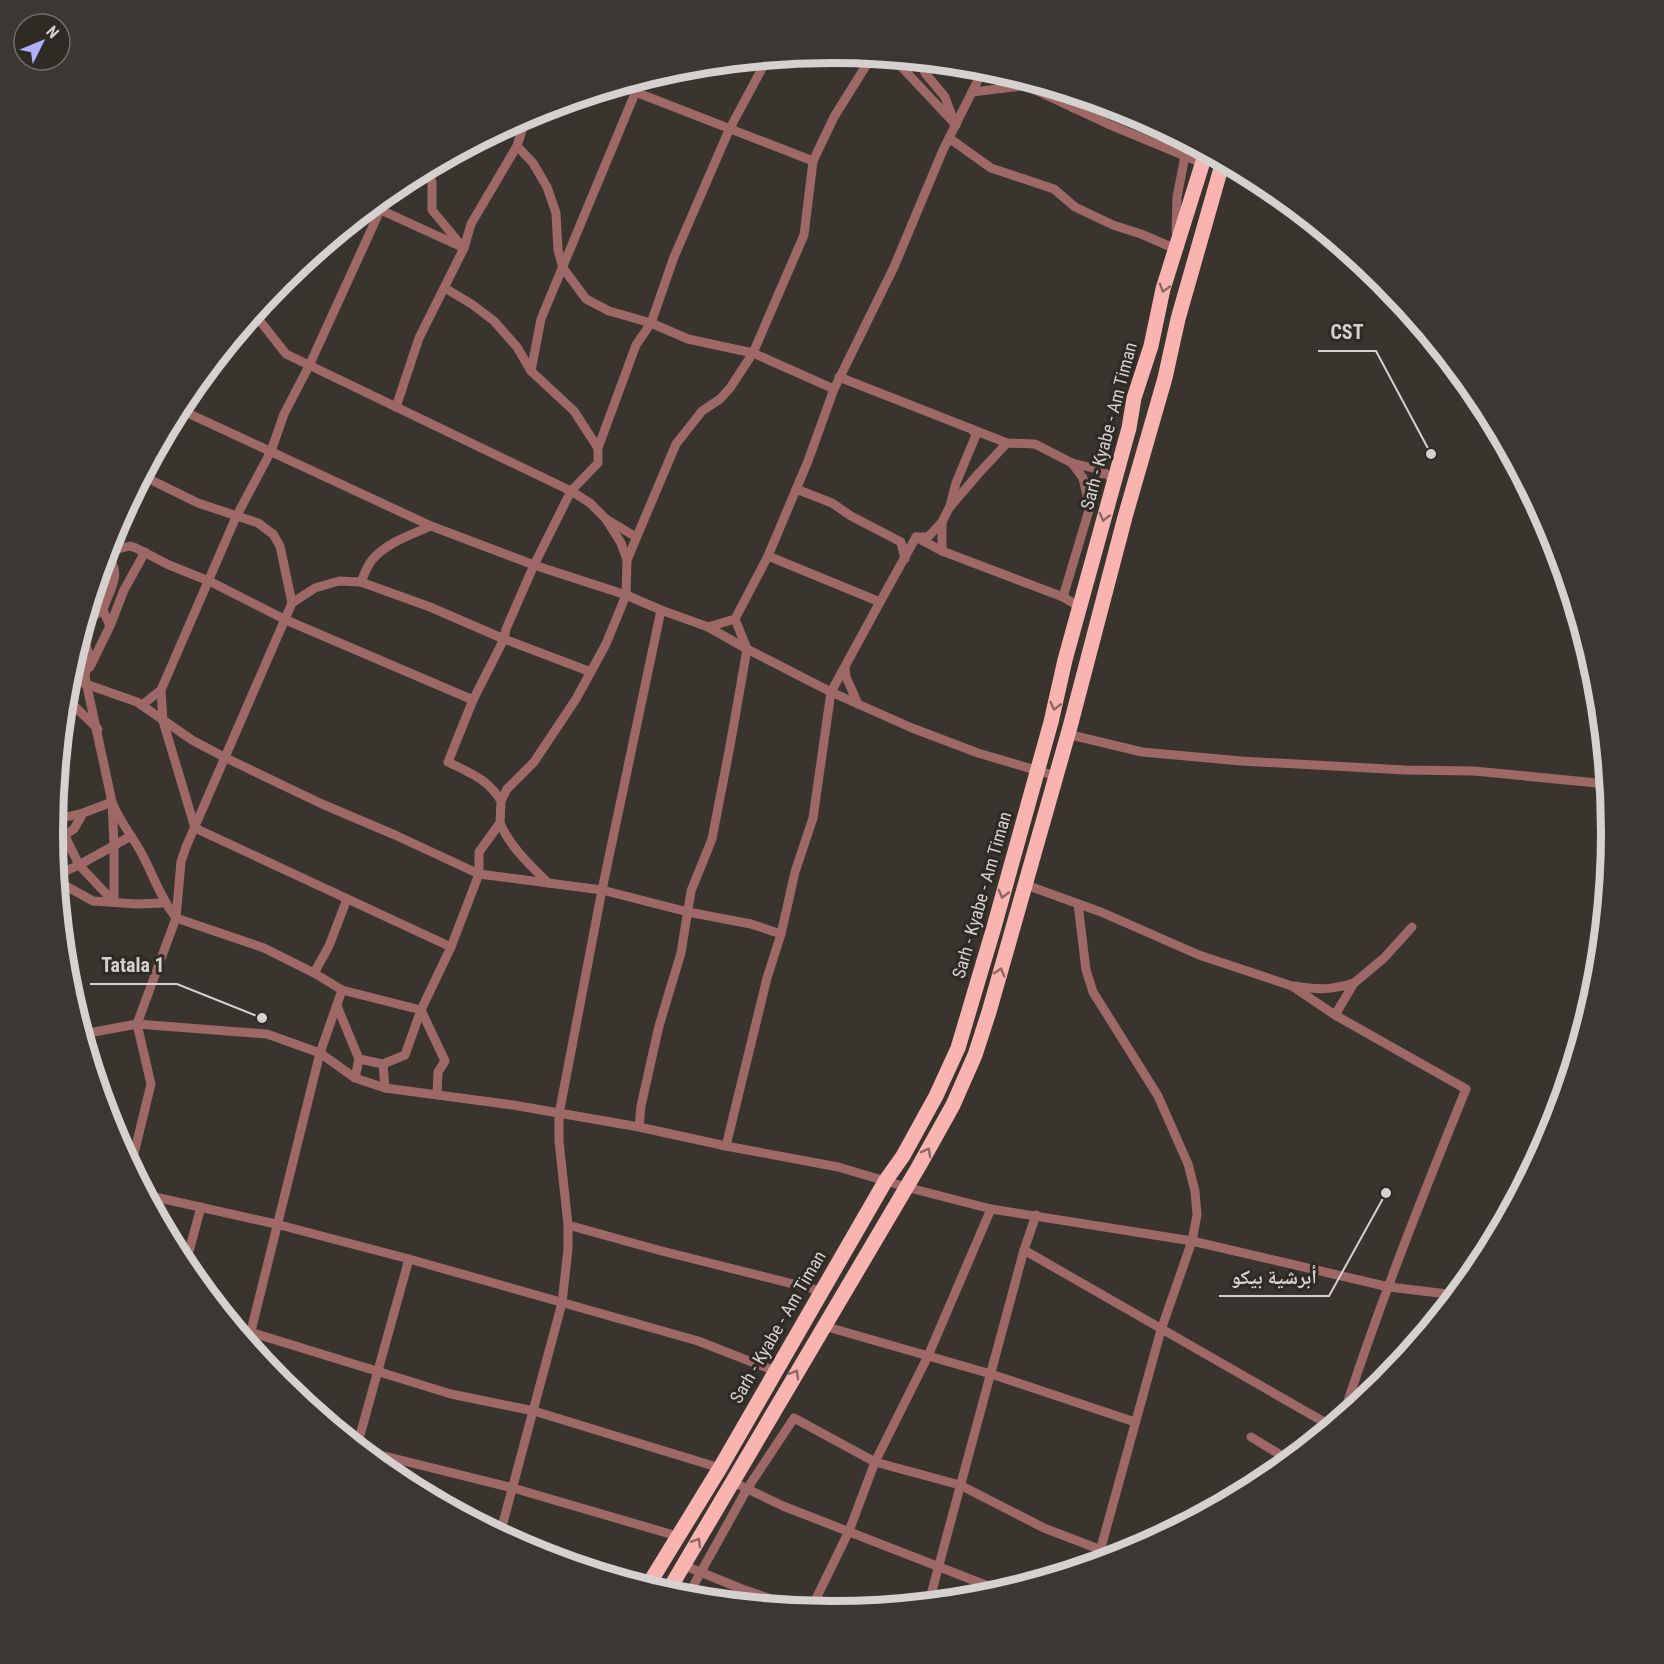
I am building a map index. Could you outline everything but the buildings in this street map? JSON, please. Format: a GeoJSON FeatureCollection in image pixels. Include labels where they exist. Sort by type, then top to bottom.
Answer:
{"type":"FeatureCollection","features":[{"type":"Feature","properties":{"kind":"highway","name":"Sarh - Kyabe - Am Timan"},"geometry":{"type":"LineString","coordinates":[[652,1579],[720,1468],[886,1180],[903,1156],[936,1096],[958,1048],[1037,771],[1129,428],[1134,398],[1151,346],[1162,289],[1203,159]]}},
{"type":"Feature","properties":{"kind":"highway"},"geometry":{"type":"LineString","coordinates":[[672,1584],[740,1485],[756,1443],[953,1105],[975,1055],[1068,734],[1125,517],[1165,378],[1178,319],[1221,169]]}},
{"type":"Feature","properties":{"kind":"street"},"geometry":{"type":"LineString","coordinates":[[548,883],[524,860],[506,837],[500,823],[501,801],[507,789],[534,762],[576,699],[606,644],[626,595],[627,560],[676,444],[702,411],[720,399],[730,388],[753,353],[804,235],[813,161],[834,117],[867,64]]}},
{"type":"Feature","properties":{"kind":"street"},"geometry":{"type":"LineString","coordinates":[[501,801],[494,789],[479,777],[448,762],[473,700],[504,639],[506,629],[534,566],[571,491],[598,463],[598,448],[636,345],[651,323],[674,257],[729,130],[763,67]]}},
{"type":"Feature","properties":{"kind":"street"},"geometry":{"type":"LineString","coordinates":[[901,67],[956,125]]}},
{"type":"Feature","properties":{"kind":"street"},"geometry":{"type":"LineString","coordinates":[[924,69],[945,97],[956,125]]}},
{"type":"Feature","properties":{"kind":"street"},"geometry":{"type":"LineString","coordinates":[[708,627],[735,619],[768,556],[839,377],[894,267],[949,138],[979,78]]}},
{"type":"Feature","properties":{"kind":"street"},"geometry":{"type":"LineString","coordinates":[[972,92],[1020,87]]}},
{"type":"Feature","properties":{"kind":"street"},"geometry":{"type":"LineString","coordinates":[[531,371],[541,319],[603,174],[636,88]]}},
{"type":"Feature","properties":{"kind":"street"},"geometry":{"type":"LineString","coordinates":[[630,90],[813,161]]}},
{"type":"Feature","properties":{"kind":"street"},"geometry":{"type":"LineString","coordinates":[[1033,90],[1185,156],[1199,157]]}},
{"type":"Feature","properties":{"kind":"street"},"geometry":{"type":"LineString","coordinates":[[1074,108],[1075,103]]}},
{"type":"Feature","properties":{"kind":"street"},"geometry":{"type":"LineString","coordinates":[[396,407],[419,338],[464,248],[471,224],[517,146],[523,129]]}},
{"type":"Feature","properties":{"kind":"street"},"geometry":{"type":"LineString","coordinates":[[949,138],[991,168],[1054,189],[1075,207],[1113,225],[1176,249],[1177,197],[1185,156]]}},
{"type":"Feature","properties":{"kind":"street"},"geometry":{"type":"LineString","coordinates":[[517,146],[533,163],[547,187],[556,213],[558,250],[563,268],[586,299],[609,311],[651,323],[688,339],[753,353],[834,389]]}},
{"type":"Feature","properties":{"kind":"street"},"geometry":{"type":"LineString","coordinates":[[430,177],[432,182],[432,210],[464,248]]}},
{"type":"Feature","properties":{"kind":"street"},"geometry":{"type":"LineString","coordinates":[[381,210],[464,248]]}},
{"type":"Feature","properties":{"kind":"street"},"geometry":{"type":"LineString","coordinates":[[373,216],[309,366],[284,414],[271,451],[236,517],[161,690],[163,721],[195,828],[451,947]]}},
{"type":"Feature","properties":{"kind":"street"},"geometry":{"type":"LineString","coordinates":[[445,288],[494,321],[517,347],[531,371],[574,411],[598,448]]}},
{"type":"Feature","properties":{"kind":"street"},"geometry":{"type":"LineString","coordinates":[[260,319],[286,354],[571,491],[590,503],[606,519],[621,543],[627,560]]}},
{"type":"Feature","properties":{"kind":"street"},"geometry":{"type":"LineString","coordinates":[[839,377],[1007,443],[1035,444],[1072,463],[1101,470],[1114,480]]}},
{"type":"Feature","properties":{"kind":"street"},"geometry":{"type":"LineString","coordinates":[[188,413],[431,526],[534,566],[626,595],[708,627],[831,692],[912,728],[978,753],[1056,777]]}},
{"type":"Feature","properties":{"kind":"street"},"geometry":{"type":"LineString","coordinates":[[916,537],[928,537],[942,522],[976,435],[972,429]]}},
{"type":"Feature","properties":{"kind":"street"},"geometry":{"type":"LineString","coordinates":[[949,508],[1007,443]]}},
{"type":"Feature","properties":{"kind":"street"},"geometry":{"type":"LineString","coordinates":[[1072,463],[1083,478],[1090,507]]}},
{"type":"Feature","properties":{"kind":"street"},"geometry":{"type":"LineString","coordinates":[[1063,597],[1101,470]]}},
{"type":"Feature","properties":{"kind":"street"},"geometry":{"type":"LineString","coordinates":[[134,1154],[151,1084],[137,1024],[176,918],[181,862],[292,603],[280,546],[273,534],[258,523],[198,503],[149,479]]}},
{"type":"Feature","properties":{"kind":"street"},"geometry":{"type":"LineString","coordinates":[[796,489],[832,503],[851,516],[901,542],[904,559]]}},
{"type":"Feature","properties":{"kind":"street"},"geometry":{"type":"LineString","coordinates":[[606,519],[636,537]]}},
{"type":"Feature","properties":{"kind":"street"},"geometry":{"type":"LineString","coordinates":[[942,522],[942,551]]}},
{"type":"Feature","properties":{"kind":"street"},"geometry":{"type":"LineString","coordinates":[[361,582],[371,561],[383,550],[431,526]]}},
{"type":"Feature","properties":{"kind":"street"},"geometry":{"type":"LineString","coordinates":[[916,537],[942,551],[1063,597],[1080,607]]}},
{"type":"Feature","properties":{"kind":"street"},"geometry":{"type":"LineString","coordinates":[[726,1146],[795,872],[813,818],[831,692],[916,537]]}},
{"type":"Feature","properties":{"kind":"street"},"geometry":{"type":"LineString","coordinates":[[117,550],[130,546],[145,552],[286,620],[473,700]]}},
{"type":"Feature","properties":{"kind":"street"},"geometry":{"type":"LineString","coordinates":[[86,681],[124,590],[145,552]]}},
{"type":"Feature","properties":{"kind":"street"},"geometry":{"type":"LineString","coordinates":[[768,556],[880,602]]}},
{"type":"Feature","properties":{"kind":"street"},"geometry":{"type":"LineString","coordinates":[[113,563],[124,590]]}},
{"type":"Feature","properties":{"kind":"street"},"geometry":{"type":"LineString","coordinates":[[110,626],[105,605],[116,575]]}},
{"type":"Feature","properties":{"kind":"street"},"geometry":{"type":"LineString","coordinates":[[292,603],[315,588],[339,581],[361,582],[430,607],[504,639],[591,672]]}},
{"type":"Feature","properties":{"kind":"street"},"geometry":{"type":"LineString","coordinates":[[95,613],[124,590]]}},
{"type":"Feature","properties":{"kind":"street"},"geometry":{"type":"LineString","coordinates":[[502,1526],[562,1303],[568,1249],[568,1225],[559,1142],[559,1114],[602,890],[660,610]]}},
{"type":"Feature","properties":{"kind":"street"},"geometry":{"type":"LineString","coordinates":[[639,1127],[641,1106],[659,1026],[681,953],[691,891],[712,839],[747,649],[735,619]]}},
{"type":"Feature","properties":{"kind":"street"},"geometry":{"type":"LineString","coordinates":[[86,646],[89,655],[86,681],[112,802],[139,849],[165,903],[176,918],[264,948],[342,990],[421,1010]]}},
{"type":"Feature","properties":{"kind":"street"},"geometry":{"type":"LineString","coordinates":[[845,665],[846,677],[858,704]]}},
{"type":"Feature","properties":{"kind":"street"},"geometry":{"type":"LineString","coordinates":[[78,681],[86,681],[142,705],[192,740],[226,758],[322,804],[479,874],[602,890],[688,912],[751,924],[781,934]]}},
{"type":"Feature","properties":{"kind":"street"},"geometry":{"type":"LineString","coordinates":[[142,705],[161,690]]}},
{"type":"Feature","properties":{"kind":"street"},"geometry":{"type":"LineString","coordinates":[[74,706],[98,729]]}},
{"type":"Feature","properties":{"kind":"street"},"geometry":{"type":"LineString","coordinates":[[1068,734],[1143,752],[1241,762],[1474,771],[1599,783]]}},
{"type":"Feature","properties":{"kind":"street"},"geometry":{"type":"LineString","coordinates":[[494,789],[507,789]]}},
{"type":"Feature","properties":{"kind":"street"},"geometry":{"type":"LineString","coordinates":[[64,819],[112,802]]}},
{"type":"Feature","properties":{"kind":"street"},"geometry":{"type":"LineString","coordinates":[[112,802],[114,902]]}},
{"type":"Feature","properties":{"kind":"street"},"geometry":{"type":"LineString","coordinates":[[83,813],[74,830],[64,836],[79,865],[114,902]]}},
{"type":"Feature","properties":{"kind":"street"},"geometry":{"type":"LineString","coordinates":[[359,1059],[383,1064],[405,1055],[421,1010],[451,947],[479,874],[479,852],[500,823]]}},
{"type":"Feature","properties":{"kind":"street"},"geometry":{"type":"LineString","coordinates":[[65,872],[131,836]]}},
{"type":"Feature","properties":{"kind":"street"},"geometry":{"type":"LineString","coordinates":[[1026,885],[1078,904],[1199,955],[1292,986],[1321,990],[1336,989],[1354,983]]}},
{"type":"Feature","properties":{"kind":"street"},"geometry":{"type":"LineString","coordinates":[[65,886],[93,901],[165,903]]}},
{"type":"Feature","properties":{"kind":"street"},"geometry":{"type":"LineString","coordinates":[[314,973],[329,946],[347,899]]}},
{"type":"Feature","properties":{"kind":"street"},"geometry":{"type":"LineString","coordinates":[[692,1588],[740,1485],[772,1452],[794,1418],[875,1462],[960,1485],[1044,1528],[1101,1551],[1161,1330],[1192,1241],[1197,1215],[1195,1191],[1188,1164],[1158,1095],[1093,992],[1086,970],[1078,904]]}},
{"type":"Feature","properties":{"kind":"street"},"geometry":{"type":"LineString","coordinates":[[1335,1015],[1354,983],[1384,958],[1412,927]]}},
{"type":"Feature","properties":{"kind":"street"},"geometry":{"type":"LineString","coordinates":[[1292,986],[1335,1015],[1466,1089],[1420,1201],[1365,1348],[1347,1402]]}},
{"type":"Feature","properties":{"kind":"street"},"geometry":{"type":"LineString","coordinates":[[342,990],[320,1053],[250,1332],[451,1394],[534,1411],[720,1468]]}},
{"type":"Feature","properties":{"kind":"street"},"geometry":{"type":"LineString","coordinates":[[337,1006],[359,1059],[355,1078]]}},
{"type":"Feature","properties":{"kind":"street"},"geometry":{"type":"LineString","coordinates":[[421,1010],[445,1061],[438,1072],[437,1095]]}},
{"type":"Feature","properties":{"kind":"street"},"geometry":{"type":"LineString","coordinates":[[90,1033],[137,1024],[267,1034],[320,1053],[355,1078],[385,1088],[639,1127],[838,1167],[991,1209],[1192,1241],[1389,1287],[1446,1294]]}},
{"type":"Feature","properties":{"kind":"street"},"geometry":{"type":"LineString","coordinates":[[383,1064],[385,1088]]}},
{"type":"Feature","properties":{"kind":"street"},"geometry":{"type":"LineString","coordinates":[[156,1197],[276,1224],[409,1259],[698,1341],[775,1371]]}},
{"type":"Feature","properties":{"kind":"street"},"geometry":{"type":"LineString","coordinates":[[189,1252],[201,1207]]}},
{"type":"Feature","properties":{"kind":"street"},"geometry":{"type":"LineString","coordinates":[[816,1600],[849,1530],[875,1462],[928,1356],[991,1209]]}},
{"type":"Feature","properties":{"kind":"street"},"geometry":{"type":"LineString","coordinates":[[931,1594],[1024,1250],[1036,1215]]}},
{"type":"Feature","properties":{"kind":"street"},"geometry":{"type":"LineString","coordinates":[[568,1225],[821,1292]]}},
{"type":"Feature","properties":{"kind":"street"},"geometry":{"type":"LineString","coordinates":[[1024,1250],[1324,1422]]}},
{"type":"Feature","properties":{"kind":"street"},"geometry":{"type":"LineString","coordinates":[[359,1438],[409,1259]]}},
{"type":"Feature","properties":{"kind":"street"},"geometry":{"type":"LineString","coordinates":[[824,1326],[873,1338],[991,1374],[1135,1422]]}},
{"type":"Feature","properties":{"kind":"street"},"geometry":{"type":"LineString","coordinates":[[1251,1437],[1281,1455]]}},
{"type":"Feature","properties":{"kind":"street"},"geometry":{"type":"LineString","coordinates":[[756,1443],[772,1452]]}},
{"type":"Feature","properties":{"kind":"street"},"geometry":{"type":"LineString","coordinates":[[384,1456],[513,1488],[677,1536]]}},
{"type":"Feature","properties":{"kind":"street"},"geometry":{"type":"LineString","coordinates":[[740,1485],[783,1506],[986,1585]]}},
{"type":"Feature","properties":{"kind":"street"},"geometry":{"type":"LineString","coordinates":[[683,1565],[767,1598]]}},
{"type":"Feature","properties":{"kind":"place","name":"CST"},"geometry":{"type":"Point","coordinates":[1431,454]}},
{"type":"Feature","properties":{"kind":"place","name":"Tatala 1"},"geometry":{"type":"Point","coordinates":[262,1018]}},
{"type":"Feature","properties":{"kind":"place","name":"أبرشية بيكو"},"geometry":{"type":"Point","coordinates":[1386,1193]}}]}
